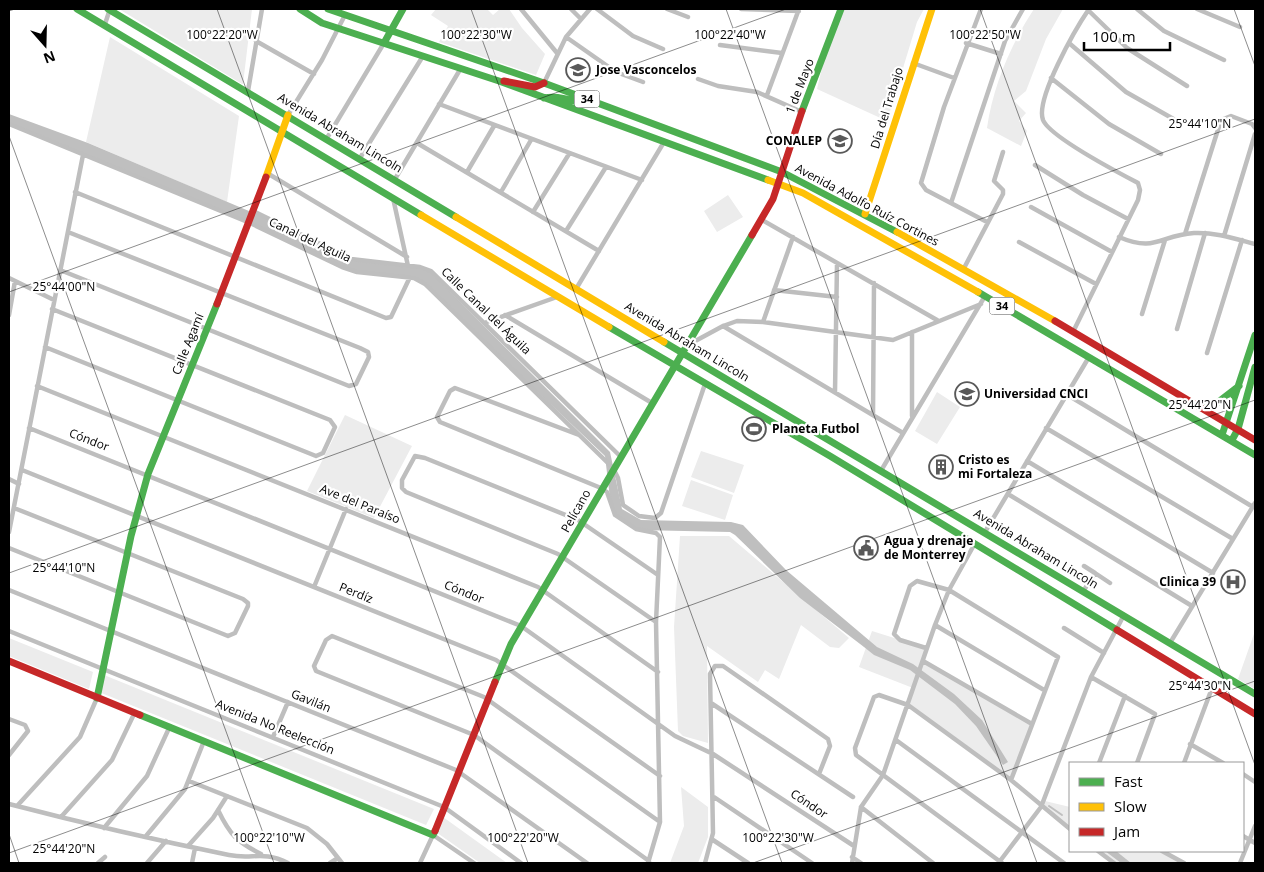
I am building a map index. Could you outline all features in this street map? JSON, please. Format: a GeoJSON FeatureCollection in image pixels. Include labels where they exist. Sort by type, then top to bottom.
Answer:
{"type":"FeatureCollection","features":[{"type":"Feature","properties":{"kind":"main road"},"geometry":{"type":"LineString","coordinates":[[77,9],[105,24],[282,132],[1255,714]]}},
{"type":"Feature","properties":{"kind":"main road","name":"Avenida Abraham Lincoln"},"geometry":{"type":"LineString","coordinates":[[109,9],[576,289],[683,349],[1255,694]]}},
{"type":"Feature","properties":{"kind":"main road","name":"34"},"geometry":{"type":"LineString","coordinates":[[300,9],[315,20],[339,28]]}},
{"type":"Feature","properties":{"kind":"main road","name":"Avenida Adolfo Ruíz Cortines"},"geometry":{"type":"LineString","coordinates":[[328,9],[544,83],[782,172],[865,214],[1073,332],[1228,422],[1255,440]]}},
{"type":"Feature","properties":{"kind":"main road"},"geometry":{"type":"LineString","coordinates":[[384,43],[403,9]]}},
{"type":"Feature","properties":{"kind":"main road","name":"1 de Mayo"},"geometry":{"type":"LineString","coordinates":[[779,184],[802,112],[841,9]]}},
{"type":"Feature","properties":{"kind":"main road","name":"Día del Trabajo"},"geometry":{"type":"LineString","coordinates":[[865,214],[932,9]]}},
{"type":"Feature","properties":{"kind":"main road","name":"Avenida Adolfo Ruíz Cortines"},"geometry":{"type":"LineString","coordinates":[[339,28],[499,81],[779,184],[818,202],[985,296],[1255,454]]}},
{"type":"Feature","properties":{"kind":"main road"},"geometry":{"type":"LineString","coordinates":[[499,81],[515,81],[535,88],[540,87],[544,83]]}},
{"type":"Feature","properties":{"kind":"main road"},"geometry":{"type":"LineString","coordinates":[[544,98],[556,94],[584,104],[596,103]]}},
{"type":"Feature","properties":{"kind":"main road","name":"Calle Agamí"},"geometry":{"type":"LineString","coordinates":[[97,698],[136,516],[148,474],[252,217],[288,115]]}},
{"type":"Feature","properties":{"kind":"main road","name":"Pelícano"},"geometry":{"type":"LineString","coordinates":[[433,835],[502,664],[521,626],[683,349],[762,220],[779,184]]}},
{"type":"Feature","properties":{"kind":"main road"},"geometry":{"type":"LineString","coordinates":[[818,202],[832,205],[852,216],[865,214]]}},
{"type":"Feature","properties":{"kind":"main road"},"geometry":{"type":"LineString","coordinates":[[1222,435],[1228,422],[1255,336]]}},
{"type":"Feature","properties":{"kind":"main road"},"geometry":{"type":"LineString","coordinates":[[1232,440],[1238,429],[1252,388],[1255,369]]}},
{"type":"Feature","properties":{"kind":"main road"},"geometry":{"type":"LineString","coordinates":[[1199,406],[1217,403],[1239,386]]}},
{"type":"Feature","properties":{"kind":"main road"},"geometry":{"type":"LineString","coordinates":[[9,661],[433,835]]}},
{"type":"Feature","properties":{"kind":"street"},"geometry":{"type":"LineString","coordinates":[[105,24],[109,9]]}},
{"type":"Feature","properties":{"kind":"street"},"geometry":{"type":"LineString","coordinates":[[248,91],[262,9]]}},
{"type":"Feature","properties":{"kind":"street"},"geometry":{"type":"LineString","coordinates":[[521,9],[557,53]]}},
{"type":"Feature","properties":{"kind":"street"},"geometry":{"type":"LineString","coordinates":[[571,9],[581,19]]}},
{"type":"Feature","properties":{"kind":"street"},"geometry":{"type":"LineString","coordinates":[[544,83],[566,37],[590,9]]}},
{"type":"Feature","properties":{"kind":"street"},"geometry":{"type":"LineString","coordinates":[[597,9],[633,36],[663,49]]}},
{"type":"Feature","properties":{"kind":"street"},"geometry":{"type":"LineString","coordinates":[[667,9],[688,17]]}},
{"type":"Feature","properties":{"kind":"street"},"geometry":{"type":"LineString","coordinates":[[741,9],[799,10],[767,95]]}},
{"type":"Feature","properties":{"kind":"street"},"geometry":{"type":"LineString","coordinates":[[981,9],[966,43],[921,183],[926,190],[988,222]]}},
{"type":"Feature","properties":{"kind":"street"},"geometry":{"type":"LineString","coordinates":[[951,203],[1000,54],[1010,29],[1023,9]]}},
{"type":"Feature","properties":{"kind":"street"},"geometry":{"type":"LineString","coordinates":[[1073,332],[1138,200],[1140,190],[1138,183],[1094,158],[1044,123],[1042,106],[1052,78],[1088,9],[1127,48],[1187,86]]}},
{"type":"Feature","properties":{"kind":"street"},"geometry":{"type":"LineString","coordinates":[[1137,9],[1164,30],[1224,60]]}},
{"type":"Feature","properties":{"kind":"street"},"geometry":{"type":"LineString","coordinates":[[1197,9],[1240,27]]}},
{"type":"Feature","properties":{"kind":"street","name":"Calle Agamí"},"geometry":{"type":"LineString","coordinates":[[288,115],[314,74],[345,15]]}},
{"type":"Feature","properties":{"kind":"street"},"geometry":{"type":"LineString","coordinates":[[566,37],[616,72],[643,82]]}},
{"type":"Feature","properties":{"kind":"street"},"geometry":{"type":"LineString","coordinates":[[256,41],[314,74]]}},
{"type":"Feature","properties":{"kind":"street"},"geometry":{"type":"LineString","coordinates":[[327,138],[384,43]]}},
{"type":"Feature","properties":{"kind":"street"},"geometry":{"type":"LineString","coordinates":[[966,43],[1000,54]]}},
{"type":"Feature","properties":{"kind":"street"},"geometry":{"type":"LineString","coordinates":[[1069,43],[1120,88],[1177,121]]}},
{"type":"Feature","properties":{"kind":"street"},"geometry":{"type":"LineString","coordinates":[[720,45],[782,53]]}},
{"type":"Feature","properties":{"kind":"street"},"geometry":{"type":"LineString","coordinates":[[360,158],[423,56]]}},
{"type":"Feature","properties":{"kind":"street"},"geometry":{"type":"LineString","coordinates":[[913,63],[954,78]]}},
{"type":"Feature","properties":{"kind":"street"},"geometry":{"type":"LineString","coordinates":[[395,179],[461,68]]}},
{"type":"Feature","properties":{"kind":"street"},"geometry":{"type":"LineString","coordinates":[[1052,78],[1103,120],[1161,154]]}},
{"type":"Feature","properties":{"kind":"street"},"geometry":{"type":"LineString","coordinates":[[698,80],[767,95],[802,112]]}},
{"type":"Feature","properties":{"kind":"street"},"geometry":{"type":"LineString","coordinates":[[440,104],[531,140],[642,180]]}},
{"type":"Feature","properties":{"kind":"street"},"geometry":{"type":"LineString","coordinates":[[1185,234],[1221,120],[1226,116],[1252,124],[1255,128]]}},
{"type":"Feature","properties":{"kind":"street","name":"Canal del Aguila"},"geometry":{"type":"LineString","coordinates":[[9,124],[82,155],[252,217],[342,267],[358,272],[410,277],[420,280],[613,468]]}},
{"type":"Feature","properties":{"kind":"street"},"geometry":{"type":"LineString","coordinates":[[467,172],[494,126]]}},
{"type":"Feature","properties":{"kind":"street"},"geometry":{"type":"LineString","coordinates":[[1224,236],[1255,134]]}},
{"type":"Feature","properties":{"kind":"street"},"geometry":{"type":"LineString","coordinates":[[501,192],[531,140]]}},
{"type":"Feature","properties":{"kind":"street"},"geometry":{"type":"LineString","coordinates":[[417,142],[599,251]]}},
{"type":"Feature","properties":{"kind":"street"},"geometry":{"type":"LineString","coordinates":[[576,289],[664,142]]}},
{"type":"Feature","properties":{"kind":"street"},"geometry":{"type":"LineString","coordinates":[[963,270],[1003,194],[1003,190],[994,181],[1003,152]]}},
{"type":"Feature","properties":{"kind":"street"},"geometry":{"type":"LineString","coordinates":[[533,212],[569,154]]}},
{"type":"Feature","properties":{"kind":"street"},"geometry":{"type":"LineString","coordinates":[[9,532],[82,155]]}},
{"type":"Feature","properties":{"kind":"street"},"geometry":{"type":"LineString","coordinates":[[1035,165],[1128,219]]}},
{"type":"Feature","properties":{"kind":"street"},"geometry":{"type":"LineString","coordinates":[[566,231],[606,167]]}},
{"type":"Feature","properties":{"kind":"street"},"geometry":{"type":"LineString","coordinates":[[267,173],[407,256]]}},
{"type":"Feature","properties":{"kind":"street"},"geometry":{"type":"LineString","coordinates":[[76,192],[388,318],[391,317],[410,277]]}},
{"type":"Feature","properties":{"kind":"street"},"geometry":{"type":"LineString","coordinates":[[393,198],[408,266]]}},
{"type":"Feature","properties":{"kind":"street"},"geometry":{"type":"LineString","coordinates":[[1031,207],[1112,252]]}},
{"type":"Feature","properties":{"kind":"street","name":"Calle Canal del Águila"},"geometry":{"type":"LineString","coordinates":[[252,217],[351,258],[408,266],[431,272],[620,456]]}},
{"type":"Feature","properties":{"kind":"street"},"geometry":{"type":"LineString","coordinates":[[762,220],[937,320]]}},
{"type":"Feature","properties":{"kind":"street"},"geometry":{"type":"LineString","coordinates":[[60,270],[352,386],[356,384],[369,354],[360,348],[68,232]]}},
{"type":"Feature","properties":{"kind":"street"},"geometry":{"type":"LineString","coordinates":[[1177,329],[1205,233]]}},
{"type":"Feature","properties":{"kind":"street"},"geometry":{"type":"LineString","coordinates":[[1119,237],[1140,245],[1185,234],[1205,233],[1255,244]]}},
{"type":"Feature","properties":{"kind":"street"},"geometry":{"type":"LineString","coordinates":[[763,322],[793,237]]}},
{"type":"Feature","properties":{"kind":"street"},"geometry":{"type":"LineString","coordinates":[[1142,314],[1165,240]]}},
{"type":"Feature","properties":{"kind":"street"},"geometry":{"type":"LineString","coordinates":[[1207,353],[1242,240]]}},
{"type":"Feature","properties":{"kind":"street"},"geometry":{"type":"LineString","coordinates":[[1018,242],[1096,284]]}},
{"type":"Feature","properties":{"kind":"street"},"geometry":{"type":"LineString","coordinates":[[835,392],[837,263]]}},
{"type":"Feature","properties":{"kind":"street"},"geometry":{"type":"LineString","coordinates":[[9,278],[54,300]]}},
{"type":"Feature","properties":{"kind":"street"},"geometry":{"type":"LineString","coordinates":[[9,315],[15,281]]}},
{"type":"Feature","properties":{"kind":"street"},"geometry":{"type":"LineString","coordinates":[[873,415],[874,283]]}},
{"type":"Feature","properties":{"kind":"street"},"geometry":{"type":"LineString","coordinates":[[774,290],[837,297]]}},
{"type":"Feature","properties":{"kind":"street"},"geometry":{"type":"LineString","coordinates":[[882,470],[985,296]]}},
{"type":"Feature","properties":{"kind":"street"},"geometry":{"type":"LineString","coordinates":[[484,323],[557,297]]}},
{"type":"Feature","properties":{"kind":"street"},"geometry":{"type":"LineString","coordinates":[[683,349],[723,326],[737,321],[763,322],[893,340],[937,320],[981,304]]}},
{"type":"Feature","properties":{"kind":"street"},"geometry":{"type":"LineString","coordinates":[[44,347],[319,456],[334,431],[334,424],[330,420],[52,309]]}},
{"type":"Feature","properties":{"kind":"street"},"geometry":{"type":"LineString","coordinates":[[505,315],[652,403]]}},
{"type":"Feature","properties":{"kind":"street"},"geometry":{"type":"LineString","coordinates":[[723,326],[903,433]]}},
{"type":"Feature","properties":{"kind":"street"},"geometry":{"type":"LineString","coordinates":[[912,332],[912,418]]}},
{"type":"Feature","properties":{"kind":"street"},"geometry":{"type":"LineString","coordinates":[[985,532],[1066,394],[1090,357]]}},
{"type":"Feature","properties":{"kind":"street"},"geometry":{"type":"LineString","coordinates":[[1245,366],[1255,369]]}},
{"type":"Feature","properties":{"kind":"street"},"geometry":{"type":"LineString","coordinates":[[613,468],[618,478],[622,502],[625,508],[644,518],[655,518],[661,513],[705,384]]}},
{"type":"Feature","properties":{"kind":"street","name":"Ave del Paraíso"},"geometry":{"type":"LineString","coordinates":[[37,386],[542,589],[658,672]]}},
{"type":"Feature","properties":{"kind":"street"},"geometry":{"type":"LineString","coordinates":[[581,435],[568,432],[458,389],[450,392],[438,414],[440,422],[601,488],[607,492],[615,515],[637,530],[656,533],[661,541],[656,622],[660,822],[649,862],[474,735],[314,669],[329,637],[488,699],[660,822]]}},
{"type":"Feature","properties":{"kind":"street"},"geometry":{"type":"LineString","coordinates":[[1066,394],[1254,505],[1170,643]]}},
{"type":"Feature","properties":{"kind":"street","name":"Cóndor"},"geometry":{"type":"LineString","coordinates":[[29,428],[148,474],[521,626],[684,742],[713,754],[854,846]]}},
{"type":"Feature","properties":{"kind":"street"},"geometry":{"type":"LineString","coordinates":[[1046,428],[1233,539]]}},
{"type":"Feature","properties":{"kind":"street"},"geometry":{"type":"LineString","coordinates":[[656,622],[563,556],[406,492],[402,488],[402,480],[415,456],[425,458],[582,522],[658,575]]}},
{"type":"Feature","properties":{"kind":"street"},"geometry":{"type":"LineString","coordinates":[[1027,461],[1213,573]]}},
{"type":"Feature","properties":{"kind":"street","name":"Perdíz"},"geometry":{"type":"LineString","coordinates":[[22,470],[502,664],[660,776]]}},
{"type":"Feature","properties":{"kind":"street"},"geometry":{"type":"LineString","coordinates":[[9,479],[19,484]]}},
{"type":"Feature","properties":{"kind":"street"},"geometry":{"type":"LineString","coordinates":[[1008,494],[1192,606]]}},
{"type":"Feature","properties":{"kind":"street"},"geometry":{"type":"LineString","coordinates":[[9,548],[228,636],[232,636],[248,603],[14,508]]}},
{"type":"Feature","properties":{"kind":"street"},"geometry":{"type":"LineString","coordinates":[[314,587],[346,509]]}},
{"type":"Feature","properties":{"kind":"street"},"geometry":{"type":"LineString","coordinates":[[852,863],[862,807],[883,775],[926,648],[948,590],[974,545]]}},
{"type":"Feature","properties":{"kind":"street"},"geometry":{"type":"LineString","coordinates":[[1084,566],[1110,583]]}},
{"type":"Feature","properties":{"kind":"street"},"geometry":{"type":"LineString","coordinates":[[1084,590],[1095,573]]}},
{"type":"Feature","properties":{"kind":"street"},"geometry":{"type":"LineString","coordinates":[[926,648],[900,640],[894,634],[910,586],[914,582],[921,581],[948,590],[1058,658],[1044,690],[1011,780]]}},
{"type":"Feature","properties":{"kind":"street","name":"Gavilán"},"geometry":{"type":"LineString","coordinates":[[9,590],[459,772],[587,863]]}},
{"type":"Feature","properties":{"kind":"street"},"geometry":{"type":"LineString","coordinates":[[1069,828],[1041,806],[1011,780],[908,705],[876,695],[871,701],[855,748],[855,753],[883,775],[1001,862],[1041,806],[1091,677],[1124,615]]}},
{"type":"Feature","properties":{"kind":"street"},"geometry":{"type":"LineString","coordinates":[[935,625],[1044,690]]}},
{"type":"Feature","properties":{"kind":"street"},"geometry":{"type":"LineString","coordinates":[[1064,628],[1104,653]]}},
{"type":"Feature","properties":{"kind":"street","name":"Avenida No Reelección"},"geometry":{"type":"LineString","coordinates":[[9,632],[103,668],[444,808],[521,863]]}},
{"type":"Feature","properties":{"kind":"street"},"geometry":{"type":"LineString","coordinates":[[923,661],[1032,724]]}},
{"type":"Feature","properties":{"kind":"street"},"geometry":{"type":"LineString","coordinates":[[704,863],[713,840],[714,797],[710,674],[715,666],[723,666],[830,742],[819,774]]}},
{"type":"Feature","properties":{"kind":"street"},"geometry":{"type":"LineString","coordinates":[[1091,677],[1154,714],[1137,762]]}},
{"type":"Feature","properties":{"kind":"street"},"geometry":{"type":"LineString","coordinates":[[1184,762],[1212,688]]}},
{"type":"Feature","properties":{"kind":"street"},"geometry":{"type":"LineString","coordinates":[[1099,762],[1125,696]]}},
{"type":"Feature","properties":{"kind":"street"},"geometry":{"type":"LineString","coordinates":[[17,806],[80,737],[97,698]]}},
{"type":"Feature","properties":{"kind":"street"},"geometry":{"type":"LineString","coordinates":[[273,737],[288,702]]}},
{"type":"Feature","properties":{"kind":"street"},"geometry":{"type":"LineString","coordinates":[[712,703],[853,797]]}},
{"type":"Feature","properties":{"kind":"street"},"geometry":{"type":"LineString","coordinates":[[61,817],[112,760],[135,712]]}},
{"type":"Feature","properties":{"kind":"street"},"geometry":{"type":"LineString","coordinates":[[9,719],[25,726],[28,731],[9,755]]}},
{"type":"Feature","properties":{"kind":"street"},"geometry":{"type":"LineString","coordinates":[[104,828],[147,776],[170,726]]}},
{"type":"Feature","properties":{"kind":"street"},"geometry":{"type":"LineString","coordinates":[[146,836],[180,795],[205,740]]}},
{"type":"Feature","properties":{"kind":"street"},"geometry":{"type":"LineString","coordinates":[[896,740],[1064,863]]}},
{"type":"Feature","properties":{"kind":"street"},"geometry":{"type":"LineString","coordinates":[[1190,744],[1222,762]]}},
{"type":"Feature","properties":{"kind":"street"},"geometry":{"type":"LineString","coordinates":[[1244,775],[1255,782]]}},
{"type":"Feature","properties":{"kind":"street"},"geometry":{"type":"LineString","coordinates":[[188,781],[307,828],[327,844],[342,863]]}},
{"type":"Feature","properties":{"kind":"street"},"geometry":{"type":"LineString","coordinates":[[188,846],[218,810],[227,796]]}},
{"type":"Feature","properties":{"kind":"street"},"geometry":{"type":"LineString","coordinates":[[714,797],[812,863]]}},
{"type":"Feature","properties":{"kind":"street"},"geometry":{"type":"LineString","coordinates":[[9,804],[195,848],[239,856],[262,854]]}},
{"type":"Feature","properties":{"kind":"street"},"geometry":{"type":"LineString","coordinates":[[862,807],[933,863]]}},
{"type":"Feature","properties":{"kind":"street"},"geometry":{"type":"LineString","coordinates":[[218,810],[230,834],[242,844],[262,854],[288,863]]}},
{"type":"Feature","properties":{"kind":"street"},"geometry":{"type":"LineString","coordinates":[[1240,863],[1255,826]]}},
{"type":"Feature","properties":{"kind":"street"},"geometry":{"type":"LineString","coordinates":[[433,835],[474,863]]}},
{"type":"Feature","properties":{"kind":"street","name":"Pelícano"},"geometry":{"type":"LineString","coordinates":[[420,863],[433,835]]}},
{"type":"Feature","properties":{"kind":"street"},"geometry":{"type":"LineString","coordinates":[[1244,837],[1255,844]]}},
{"type":"Feature","properties":{"kind":"street"},"geometry":{"type":"LineString","coordinates":[[147,863],[166,840]]}},
{"type":"Feature","properties":{"kind":"street"},"geometry":{"type":"LineString","coordinates":[[713,840],[748,863]]}},
{"type":"Feature","properties":{"kind":"street"},"geometry":{"type":"LineString","coordinates":[[239,856],[242,844]]}},
{"type":"Feature","properties":{"kind":"street"},"geometry":{"type":"LineString","coordinates":[[192,863],[195,848]]}},
{"type":"Feature","properties":{"kind":"street"},"geometry":{"type":"LineString","coordinates":[[1099,852],[1114,863]]}},
{"type":"Feature","properties":{"kind":"street"},"geometry":{"type":"LineString","coordinates":[[1164,852],[1184,863]]}},
{"type":"Feature","properties":{"kind":"street"},"geometry":{"type":"LineString","coordinates":[[98,863],[104,857]]}},
{"type":"Feature","properties":{"kind":"street"},"geometry":{"type":"LineString","coordinates":[[852,857],[861,863]]}},
{"type":"Feature","properties":{"kind":"street"},"geometry":{"type":"LineString","coordinates":[[330,863],[338,858]]}},
{"type":"Feature","properties":{"kind":"shaded area"},"geometry":{"type":"Polygon","coordinates":[[[119,9],[252,9],[243,84],[242,84],[119,9]]]}},
{"type":"Feature","properties":{"kind":"shaded area"},"geometry":{"type":"Polygon","coordinates":[[[436,9],[487,9],[493,15],[500,9],[509,9],[522,28],[545,54],[536,75],[439,42],[448,26],[431,15],[436,9]]]}},
{"type":"Feature","properties":{"kind":"shaded area"},"geometry":{"type":"Polygon","coordinates":[[[844,9],[924,9],[917,22],[887,121],[817,89],[827,47],[844,9]]]}},
{"type":"Feature","properties":{"kind":"shaded area"},"geometry":{"type":"Polygon","coordinates":[[[1034,9],[1063,9],[1046,39],[1026,91],[1014,101],[1026,113],[1019,121],[1027,131],[1021,146],[987,128],[998,81],[1018,36],[1034,9]]]}},
{"type":"Feature","properties":{"kind":"shaded area"},"geometry":{"type":"Polygon","coordinates":[[[110,37],[239,116],[227,202],[86,142],[110,37]]]}},
{"type":"Feature","properties":{"kind":"shaded area"},"geometry":{"type":"Polygon","coordinates":[[[9,114],[88,143],[277,223],[351,259],[427,269],[610,452],[622,509],[641,520],[731,522],[743,525],[786,570],[877,647],[913,664],[954,694],[982,720],[1008,762],[1003,765],[976,726],[955,704],[910,670],[874,655],[800,598],[735,535],[730,532],[639,530],[615,515],[611,507],[605,456],[420,280],[357,272],[269,232],[9,124],[9,114]]]}},
{"type":"Feature","properties":{"kind":"shaded area"},"geometry":{"type":"Polygon","coordinates":[[[728,195],[743,217],[717,232],[704,211],[728,195]]]}},
{"type":"Feature","properties":{"kind":"shaded area"},"geometry":{"type":"Polygon","coordinates":[[[937,392],[960,407],[937,444],[915,431],[937,392]]]}},
{"type":"Feature","properties":{"kind":"shaded area"},"geometry":{"type":"Polygon","coordinates":[[[345,415],[412,446],[374,518],[307,491],[345,415]]]}},
{"type":"Feature","properties":{"kind":"shaded area"},"geometry":{"type":"Polygon","coordinates":[[[701,451],[744,465],[734,493],[691,477],[701,451]]]}},
{"type":"Feature","properties":{"kind":"shaded area"},"geometry":{"type":"Polygon","coordinates":[[[691,480],[733,495],[725,520],[682,506],[691,480]]]}},
{"type":"Feature","properties":{"kind":"shaded area"},"geometry":{"type":"Polygon","coordinates":[[[680,536],[729,536],[849,638],[839,648],[830,647],[801,625],[779,679],[765,670],[758,682],[707,646],[708,743],[683,736],[678,731],[674,627],[680,536]]]}},
{"type":"Feature","properties":{"kind":"shaded area"},"geometry":{"type":"Polygon","coordinates":[[[872,631],[926,648],[923,660],[1032,724],[1011,780],[908,705],[913,688],[859,667],[872,631]]]}},
{"type":"Feature","properties":{"kind":"shaded area"},"geometry":{"type":"Polygon","coordinates":[[[1255,631],[1255,689],[1238,679],[1255,631]]]}},
{"type":"Feature","properties":{"kind":"shaded area"},"geometry":{"type":"Polygon","coordinates":[[[9,638],[93,672],[89,689],[9,656],[9,638]]]}},
{"type":"Feature","properties":{"kind":"shaded area"},"geometry":{"type":"Polygon","coordinates":[[[104,675],[434,809],[426,825],[99,692],[104,675]]]}},
{"type":"Feature","properties":{"kind":"shaded area"},"geometry":{"type":"Polygon","coordinates":[[[681,787],[708,807],[708,837],[698,863],[670,863],[684,826],[681,787]]]}},
{"type":"Feature","properties":{"kind":"shaded area"},"geometry":{"type":"Polygon","coordinates":[[[1045,801],[1069,807],[1069,828],[1041,807],[1045,801]]]}},
{"type":"Feature","properties":{"kind":"shaded area"},"geometry":{"type":"Polygon","coordinates":[[[443,817],[507,863],[480,863],[436,832],[443,817]]]}},
{"type":"Feature","properties":{"kind":"shaded area"},"geometry":{"type":"Polygon","coordinates":[[[1099,852],[1164,852],[1184,863],[1114,863],[1099,852]]]}},
{"type":"Feature","properties":{"kind":"shaded area"},"geometry":{"type":"Polygon","coordinates":[[[1106,852],[1117,852],[1131,863],[1121,863],[1106,852]]]}},
{"type":"Feature","properties":{"kind":"waterway"},"geometry":{"type":"LineString","coordinates":[[1049,806],[1062,815]]}},
{"type":"Feature","properties":{"kind":"traffic: fast"},"geometry":{"type":"LineString","coordinates":[[77,9],[421,215]]}},
{"type":"Feature","properties":{"kind":"traffic: fast"},"geometry":{"type":"LineString","coordinates":[[108,9],[456,217]]}},
{"type":"Feature","properties":{"kind":"traffic: fast"},"geometry":{"type":"LineString","coordinates":[[300,9],[322,23],[499,81],[768,180]]}},
{"type":"Feature","properties":{"kind":"traffic: fast"},"geometry":{"type":"LineString","coordinates":[[328,9],[544,83],[782,172],[897,232]]}},
{"type":"Feature","properties":{"kind":"traffic: fast"},"geometry":{"type":"LineString","coordinates":[[384,43],[403,9]]}},
{"type":"Feature","properties":{"kind":"traffic: fast"},"geometry":{"type":"LineString","coordinates":[[802,111],[841,9]]}},
{"type":"Feature","properties":{"kind":"traffic: fast"},"geometry":{"type":"LineString","coordinates":[[544,98],[557,97],[594,103]]}},
{"type":"Feature","properties":{"kind":"traffic: fast"},"geometry":{"type":"LineString","coordinates":[[495,682],[511,644],[752,235]]}},
{"type":"Feature","properties":{"kind":"traffic: fast"},"geometry":{"type":"LineString","coordinates":[[978,292],[1255,455]]}},
{"type":"Feature","properties":{"kind":"traffic: fast"},"geometry":{"type":"LineString","coordinates":[[97,698],[131,536],[148,474],[217,304]]}},
{"type":"Feature","properties":{"kind":"traffic: fast"},"geometry":{"type":"LineString","coordinates":[[609,327],[830,456],[1117,630]]}},
{"type":"Feature","properties":{"kind":"traffic: fast"},"geometry":{"type":"LineString","coordinates":[[1222,435],[1255,335]]}},
{"type":"Feature","properties":{"kind":"traffic: fast"},"geometry":{"type":"LineString","coordinates":[[664,342],[1255,694]]}},
{"type":"Feature","properties":{"kind":"traffic: fast"},"geometry":{"type":"LineString","coordinates":[[1232,440],[1238,429],[1255,367]]}},
{"type":"Feature","properties":{"kind":"traffic: fast"},"geometry":{"type":"LineString","coordinates":[[1200,406],[1217,403],[1239,386]]}},
{"type":"Feature","properties":{"kind":"traffic: fast"},"geometry":{"type":"LineString","coordinates":[[140,715],[433,835],[435,831]]}},
{"type":"Feature","properties":{"kind":"traffic: slow"},"geometry":{"type":"LineString","coordinates":[[865,214],[932,9]]}},
{"type":"Feature","properties":{"kind":"traffic: slow"},"geometry":{"type":"LineString","coordinates":[[266,177],[288,115]]}},
{"type":"Feature","properties":{"kind":"traffic: slow"},"geometry":{"type":"LineString","coordinates":[[768,180],[803,193],[978,292]]}},
{"type":"Feature","properties":{"kind":"traffic: slow"},"geometry":{"type":"LineString","coordinates":[[421,215],[609,327]]}},
{"type":"Feature","properties":{"kind":"traffic: slow"},"geometry":{"type":"LineString","coordinates":[[456,217],[664,342]]}},
{"type":"Feature","properties":{"kind":"traffic: slow"},"geometry":{"type":"LineString","coordinates":[[897,232],[1055,321]]}},
{"type":"Feature","properties":{"kind":"traffic: jam"},"geometry":{"type":"LineString","coordinates":[[504,81],[535,87],[544,83]]}},
{"type":"Feature","properties":{"kind":"traffic: jam"},"geometry":{"type":"LineString","coordinates":[[752,235],[773,199],[802,111]]}},
{"type":"Feature","properties":{"kind":"traffic: jam"},"geometry":{"type":"LineString","coordinates":[[217,304],[266,177]]}},
{"type":"Feature","properties":{"kind":"traffic: jam"},"geometry":{"type":"LineString","coordinates":[[1055,321],[1255,440]]}},
{"type":"Feature","properties":{"kind":"traffic: jam"},"geometry":{"type":"LineString","coordinates":[[1117,630],[1255,714]]}},
{"type":"Feature","properties":{"kind":"traffic: jam"},"geometry":{"type":"LineString","coordinates":[[9,661],[140,715]]}},
{"type":"Feature","properties":{"kind":"traffic: jam"},"geometry":{"type":"LineString","coordinates":[[435,831],[495,682]]}},
{"type":"Feature","properties":{"kind":"place","name":"Jose Vasconcelos"},"geometry":{"type":"Point","coordinates":[578,70]}},
{"type":"Feature","properties":{"kind":"place","name":"CONALEP"},"geometry":{"type":"Point","coordinates":[840,141]}},
{"type":"Feature","properties":{"kind":"place","name":"Universidad CNCI"},"geometry":{"type":"Point","coordinates":[967,394]}},
{"type":"Feature","properties":{"kind":"place","name":"Planeta Futbol"},"geometry":{"type":"Point","coordinates":[754,429]}},
{"type":"Feature","properties":{"kind":"place","name":"Cristo es mi Fortaleza"},"geometry":{"type":"Point","coordinates":[941,467]}},
{"type":"Feature","properties":{"kind":"place","name":"Agua y drenaje de Monterrey"},"geometry":{"type":"Point","coordinates":[866,548]}},
{"type":"Feature","properties":{"kind":"place","name":"Clinica 39"},"geometry":{"type":"Point","coordinates":[1233,582]}}]}
